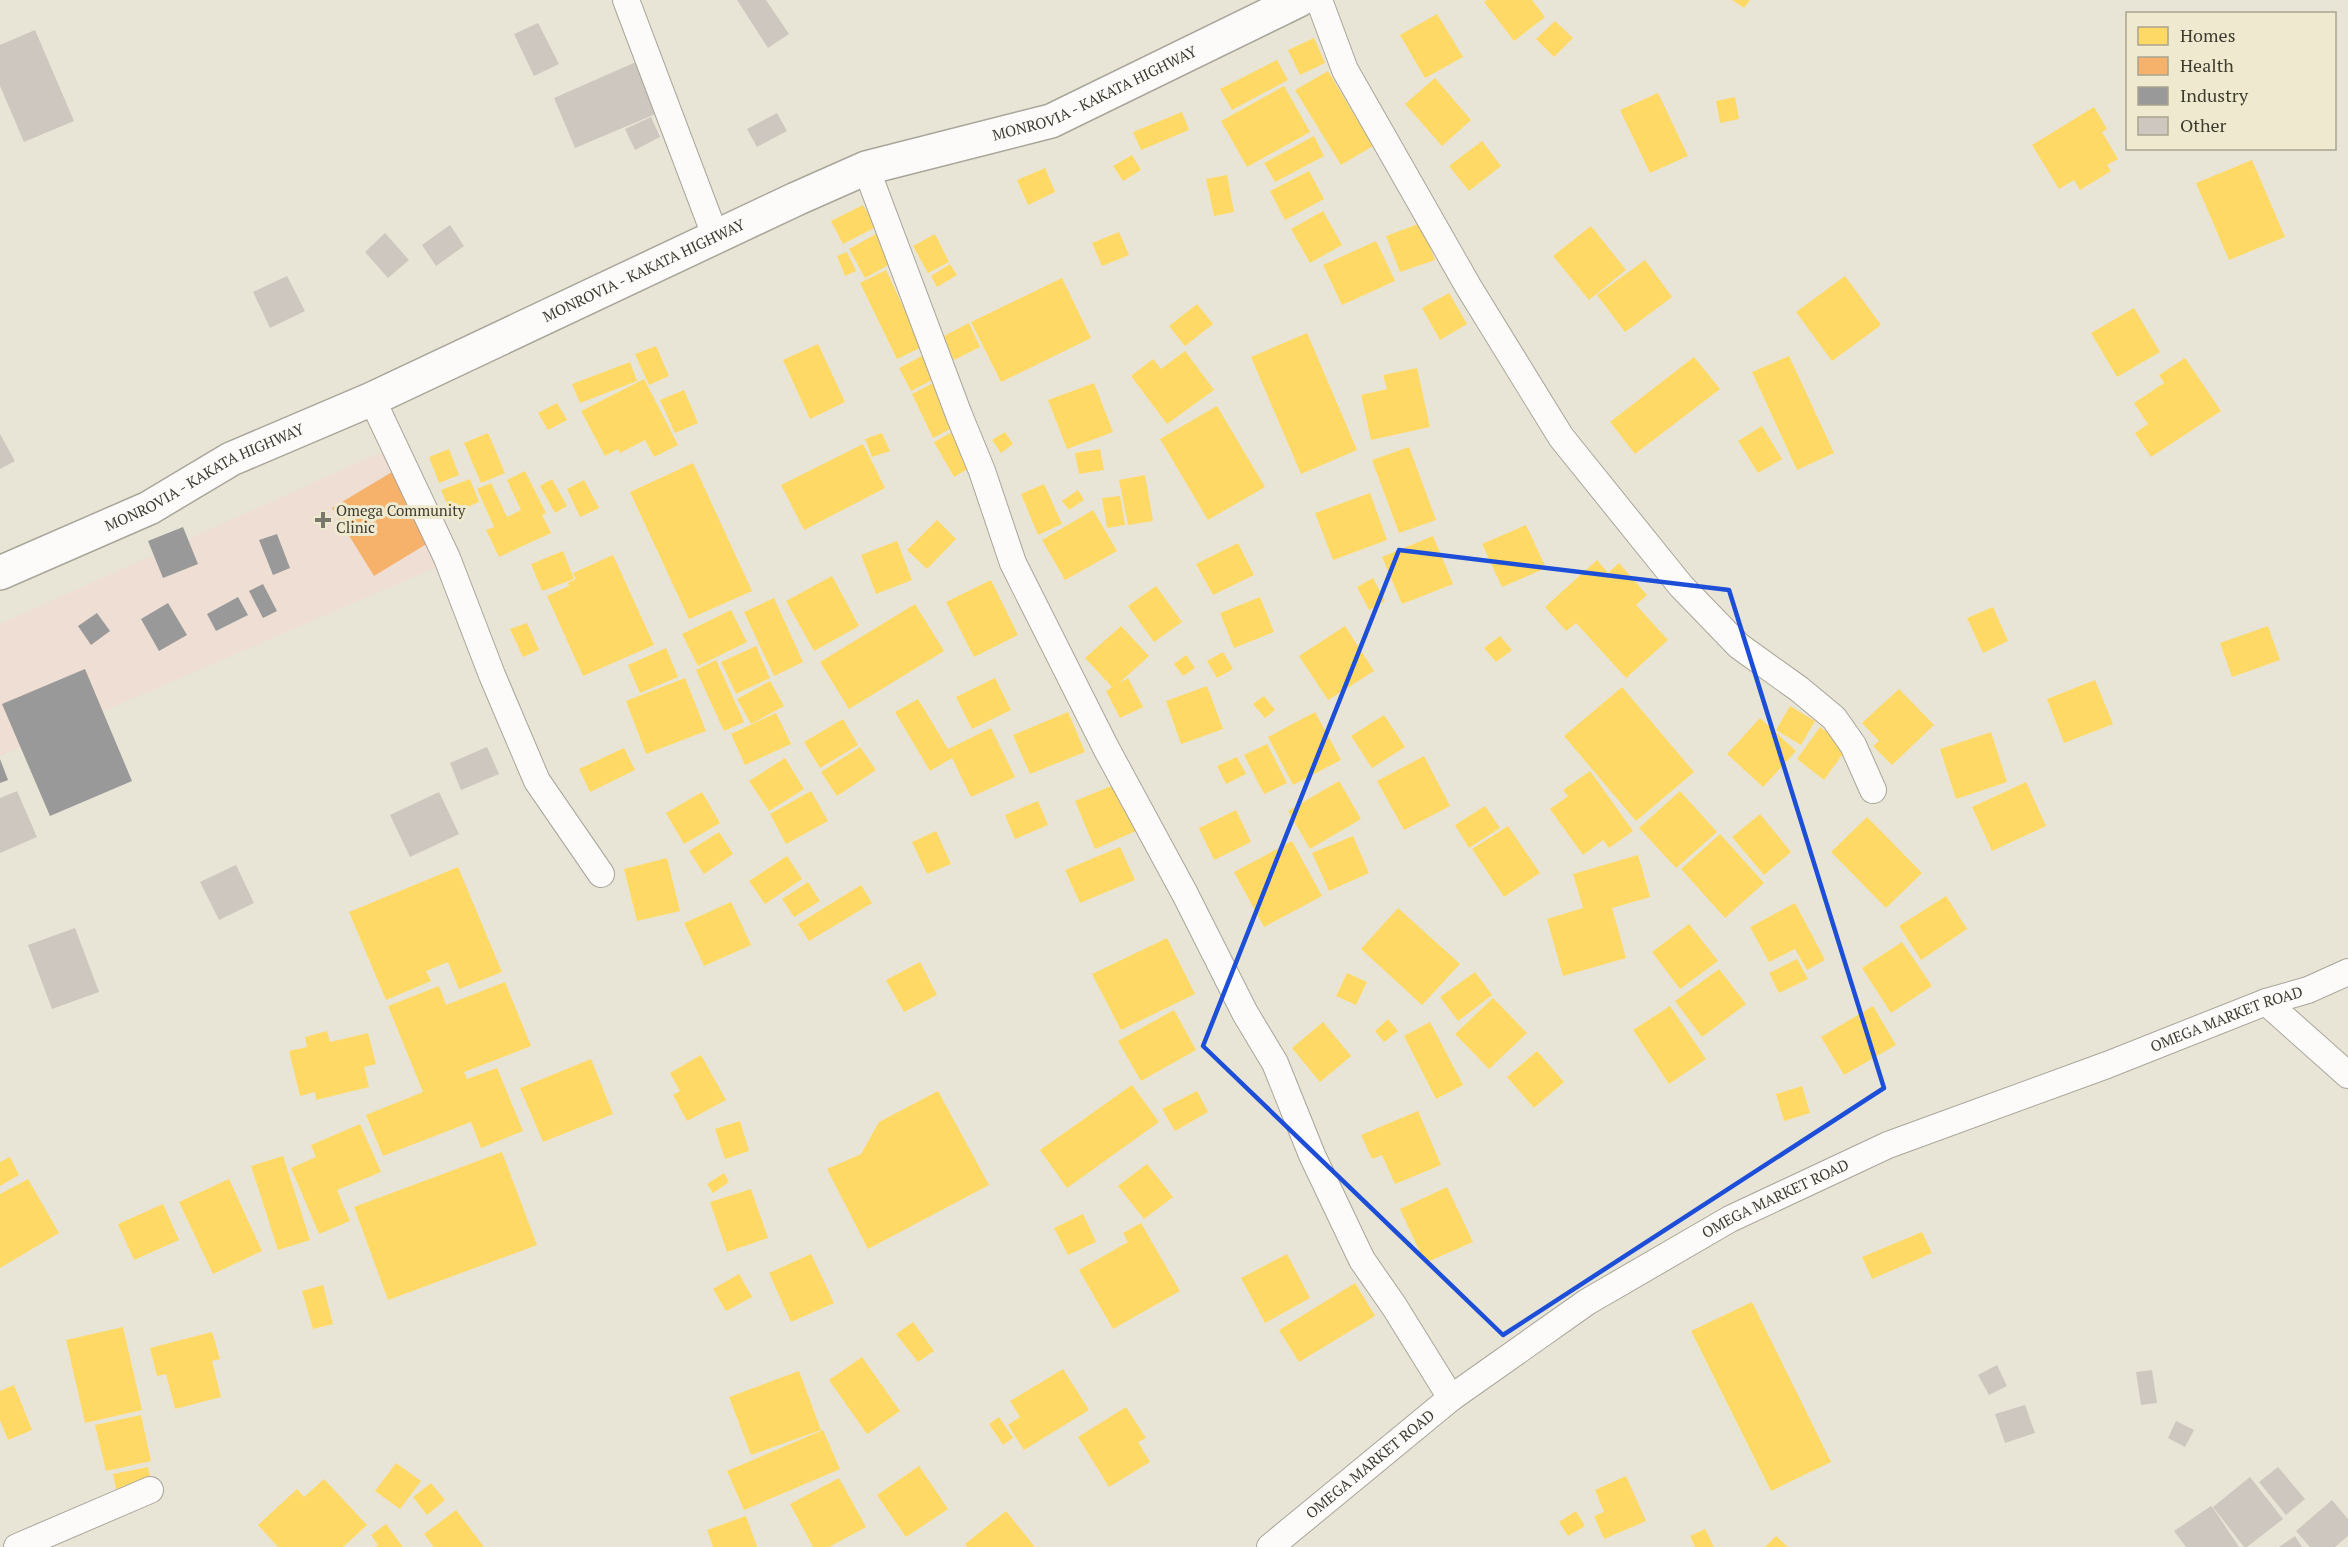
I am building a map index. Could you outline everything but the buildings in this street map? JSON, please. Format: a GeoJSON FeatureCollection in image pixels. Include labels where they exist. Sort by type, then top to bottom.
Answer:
{"type":"FeatureCollection","features":[{"type":"Feature","properties":{"kind":"highway","name":"MONROVIA - KAKATA HIGHWAY"},"geometry":{"type":"LineString","coordinates":[[0,573],[149,508],[231,459],[372,399],[866,168],[1051,121],[1299,0]]}},
{"type":"Feature","properties":{"kind":"street"},"geometry":{"type":"LineString","coordinates":[[626,0],[716,238]]}},
{"type":"Feature","properties":{"kind":"street"},"geometry":{"type":"LineString","coordinates":[[1319,0],[1345,70],[1468,286],[1561,437],[1681,586],[1739,646],[1799,689],[1834,718],[1853,745],[1873,790]]}},
{"type":"Feature","properties":{"kind":"street"},"geometry":{"type":"LineString","coordinates":[[866,168],[982,471],[1013,563],[1106,748],[1185,894],[1245,1013],[1275,1063],[1312,1155],[1362,1260],[1394,1305],[1451,1398]]}},
{"type":"Feature","properties":{"kind":"street"},"geometry":{"type":"LineString","coordinates":[[372,399],[447,558],[492,675],[537,781],[601,874]]}},
{"type":"Feature","properties":{"kind":"street","name":"OMEGA MARKET ROAD"},"geometry":{"type":"LineString","coordinates":[[1270,1547],[1451,1398],[1587,1302],[1730,1219],[1888,1145],[2108,1065],[2266,1002],[2308,990],[2348,972]]}},
{"type":"Feature","properties":{"kind":"street"},"geometry":{"type":"LineString","coordinates":[[2266,1002],[2348,1075]]}},
{"type":"Feature","properties":{"kind":"street"},"geometry":{"type":"LineString","coordinates":[[17,1547],[150,1490]]}},
{"type":"Feature","properties":{"kind":"highlighted area"},"geometry":{"type":"Polygon","coordinates":[[[1399,550],[1729,590],[1884,1088],[1503,1335],[1203,1046],[1399,550]]]}},
{"type":"Feature","properties":{"kind":"shaded area"},"geometry":{"type":"Polygon","coordinates":[[[388,449],[446,563],[0,756],[0,624],[388,449]]]}},
{"type":"Feature","properties":{"kind":"place","name":"Omega Community Clinic"},"geometry":{"type":"Point","coordinates":[323,520]}}]}
